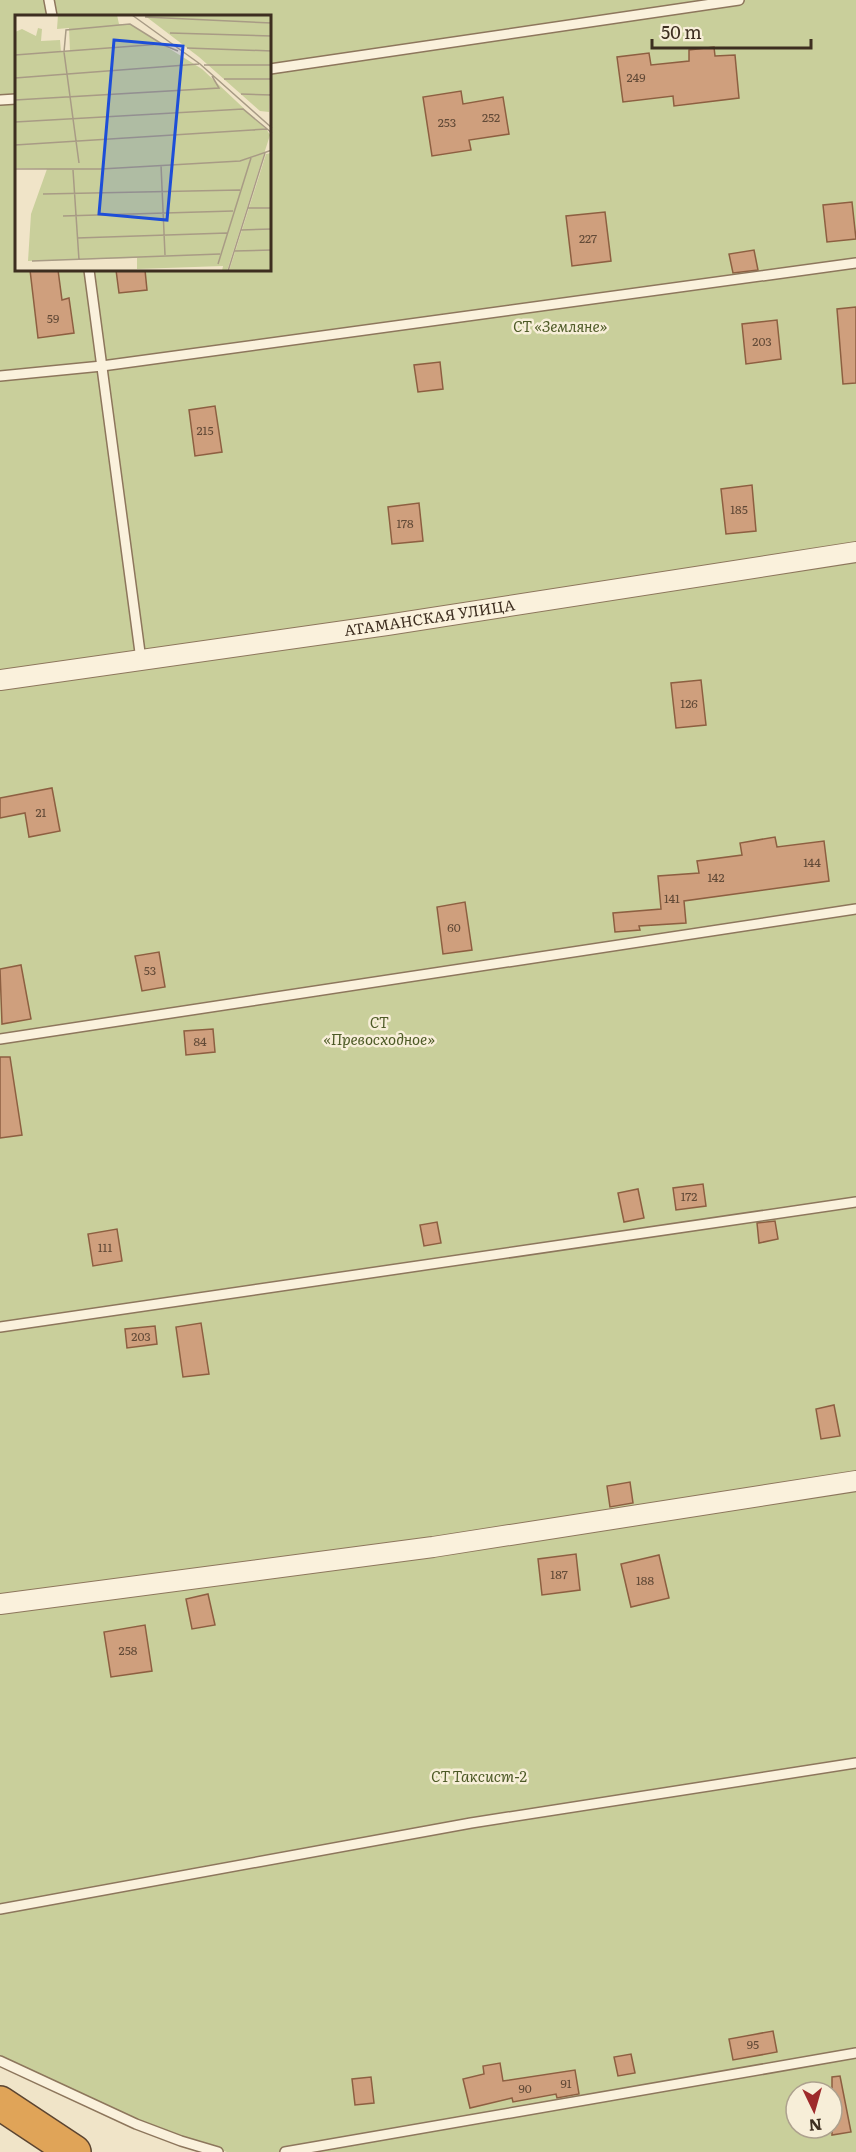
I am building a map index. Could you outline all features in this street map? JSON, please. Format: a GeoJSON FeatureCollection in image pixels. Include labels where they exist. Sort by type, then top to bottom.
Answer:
{"type":"FeatureCollection","features":[{"type":"Feature","properties":{"kind":"highway"},"geometry":{"type":"LineString","coordinates":[[0,2103],[74,2152]]}},
{"type":"Feature","properties":{"kind":"street","name":"АТАМАНСКАЯ УЛИЦА"},"geometry":{"type":"LineString","coordinates":[[0,680],[387,625],[856,552]]}},
{"type":"Feature","properties":{"kind":"street"},"geometry":{"type":"LineString","coordinates":[[0,1604],[434,1547],[856,1481]]}},
{"type":"Feature","properties":{"kind":"lane"},"geometry":{"type":"LineString","coordinates":[[49,0],[52,15]]}},
{"type":"Feature","properties":{"kind":"lane"},"geometry":{"type":"LineString","coordinates":[[272,69],[739,0]]}},
{"type":"Feature","properties":{"kind":"lane"},"geometry":{"type":"LineString","coordinates":[[0,100],[15,99]]}},
{"type":"Feature","properties":{"kind":"lane"},"geometry":{"type":"LineString","coordinates":[[0,376],[102,366],[856,263]]}},
{"type":"Feature","properties":{"kind":"lane"},"geometry":{"type":"LineString","coordinates":[[89,272],[141,660]]}},
{"type":"Feature","properties":{"kind":"lane"},"geometry":{"type":"LineString","coordinates":[[0,1039],[856,909]]}},
{"type":"Feature","properties":{"kind":"lane"},"geometry":{"type":"LineString","coordinates":[[0,1327],[856,1202]]}},
{"type":"Feature","properties":{"kind":"lane"},"geometry":{"type":"LineString","coordinates":[[0,1909],[471,1823],[856,1763]]}},
{"type":"Feature","properties":{"kind":"lane"},"geometry":{"type":"LineString","coordinates":[[285,2152],[856,2053]]}},
{"type":"Feature","properties":{"kind":"lane"},"geometry":{"type":"LineString","coordinates":[[0,2061],[136,2124],[218,2152]]}},
{"type":"Feature","properties":{"kind":"green space"},"geometry":{"type":"Polygon","coordinates":[[[0,0],[856,0],[856,2152],[227,2152],[97,2107],[0,2056],[0,0]]]}},
{"type":"Feature","properties":{"kind":"building"},"geometry":{"type":"Polygon","coordinates":[[[714,47],[715,56],[735,55],[739,98],[674,106],[673,96],[623,102],[617,57],[649,53],[651,65],[689,61],[689,50],[714,47]]]}},
{"type":"Feature","properties":{"kind":"building"},"geometry":{"type":"Polygon","coordinates":[[[461,91],[463,104],[503,97],[509,134],[469,140],[471,150],[432,156],[423,97],[461,91]]]}},
{"type":"Feature","properties":{"kind":"building"},"geometry":{"type":"Polygon","coordinates":[[[852,202],[856,239],[827,242],[823,205],[852,202]]]}},
{"type":"Feature","properties":{"kind":"building"},"geometry":{"type":"Polygon","coordinates":[[[605,212],[611,261],[572,266],[566,216],[605,212]]]}},
{"type":"Feature","properties":{"kind":"building"},"geometry":{"type":"Polygon","coordinates":[[[754,250],[758,270],[733,273],[729,254],[754,250]]]}},
{"type":"Feature","properties":{"kind":"building"},"geometry":{"type":"Polygon","coordinates":[[[30,272],[58,272],[62,300],[69,298],[74,333],[38,338],[30,272]]]}},
{"type":"Feature","properties":{"kind":"building"},"geometry":{"type":"Polygon","coordinates":[[[116,272],[145,272],[147,290],[119,293],[116,272]]]}},
{"type":"Feature","properties":{"kind":"building"},"geometry":{"type":"Polygon","coordinates":[[[856,307],[856,383],[843,384],[837,309],[856,307]]]}},
{"type":"Feature","properties":{"kind":"building"},"geometry":{"type":"Polygon","coordinates":[[[777,320],[781,359],[746,364],[742,324],[777,320]]]}},
{"type":"Feature","properties":{"kind":"building"},"geometry":{"type":"Polygon","coordinates":[[[440,362],[443,389],[418,392],[414,365],[440,362]]]}},
{"type":"Feature","properties":{"kind":"building"},"geometry":{"type":"Polygon","coordinates":[[[215,406],[222,452],[195,456],[189,410],[215,406]]]}},
{"type":"Feature","properties":{"kind":"building"},"geometry":{"type":"Polygon","coordinates":[[[752,485],[756,531],[726,534],[721,489],[752,485]]]}},
{"type":"Feature","properties":{"kind":"building"},"geometry":{"type":"Polygon","coordinates":[[[419,503],[423,541],[392,544],[388,507],[419,503]]]}},
{"type":"Feature","properties":{"kind":"building"},"geometry":{"type":"Polygon","coordinates":[[[701,680],[706,725],[676,728],[671,683],[701,680]]]}},
{"type":"Feature","properties":{"kind":"building"},"geometry":{"type":"Polygon","coordinates":[[[52,788],[60,831],[29,837],[25,813],[0,818],[0,798],[52,788]]]}},
{"type":"Feature","properties":{"kind":"building"},"geometry":{"type":"Polygon","coordinates":[[[775,837],[777,847],[824,841],[829,881],[684,901],[686,923],[639,926],[640,930],[615,932],[613,913],[661,909],[658,876],[699,873],[697,861],[742,855],[740,843],[775,837]]]}},
{"type":"Feature","properties":{"kind":"building"},"geometry":{"type":"Polygon","coordinates":[[[465,902],[472,950],[443,954],[437,907],[465,902]]]}},
{"type":"Feature","properties":{"kind":"building"},"geometry":{"type":"Polygon","coordinates":[[[159,952],[165,987],[142,991],[135,956],[159,952]]]}},
{"type":"Feature","properties":{"kind":"building"},"geometry":{"type":"Polygon","coordinates":[[[21,965],[31,1019],[2,1024],[0,969],[21,965]]]}},
{"type":"Feature","properties":{"kind":"building"},"geometry":{"type":"Polygon","coordinates":[[[213,1029],[215,1052],[186,1055],[184,1031],[213,1029]]]}},
{"type":"Feature","properties":{"kind":"building"},"geometry":{"type":"Polygon","coordinates":[[[0,1057],[10,1057],[22,1135],[0,1138],[0,1057]]]}},
{"type":"Feature","properties":{"kind":"building"},"geometry":{"type":"Polygon","coordinates":[[[703,1184],[706,1206],[676,1210],[673,1188],[703,1184]]]}},
{"type":"Feature","properties":{"kind":"building"},"geometry":{"type":"Polygon","coordinates":[[[638,1189],[644,1218],[624,1222],[618,1193],[638,1189]]]}},
{"type":"Feature","properties":{"kind":"building"},"geometry":{"type":"Polygon","coordinates":[[[775,1221],[778,1239],[759,1243],[757,1223],[775,1221]]]}},
{"type":"Feature","properties":{"kind":"building"},"geometry":{"type":"Polygon","coordinates":[[[437,1222],[441,1243],[424,1246],[420,1225],[437,1222]]]}},
{"type":"Feature","properties":{"kind":"building"},"geometry":{"type":"Polygon","coordinates":[[[117,1229],[122,1261],[93,1266],[88,1234],[117,1229]]]}},
{"type":"Feature","properties":{"kind":"building"},"geometry":{"type":"Polygon","coordinates":[[[201,1323],[209,1374],[183,1377],[176,1327],[201,1323]]]}},
{"type":"Feature","properties":{"kind":"building"},"geometry":{"type":"Polygon","coordinates":[[[155,1326],[157,1344],[127,1348],[125,1329],[155,1326]]]}},
{"type":"Feature","properties":{"kind":"building"},"geometry":{"type":"Polygon","coordinates":[[[834,1405],[840,1436],[821,1439],[816,1409],[834,1405]]]}},
{"type":"Feature","properties":{"kind":"building"},"geometry":{"type":"Polygon","coordinates":[[[630,1482],[633,1503],[610,1507],[607,1486],[630,1482]]]}},
{"type":"Feature","properties":{"kind":"building"},"geometry":{"type":"Polygon","coordinates":[[[576,1554],[580,1590],[542,1595],[538,1559],[576,1554]]]}},
{"type":"Feature","properties":{"kind":"building"},"geometry":{"type":"Polygon","coordinates":[[[659,1555],[669,1598],[631,1607],[621,1564],[659,1555]]]}},
{"type":"Feature","properties":{"kind":"building"},"geometry":{"type":"Polygon","coordinates":[[[208,1594],[215,1625],[192,1629],[186,1599],[208,1594]]]}},
{"type":"Feature","properties":{"kind":"building"},"geometry":{"type":"Polygon","coordinates":[[[145,1625],[152,1671],[111,1677],[104,1632],[145,1625]]]}},
{"type":"Feature","properties":{"kind":"building"},"geometry":{"type":"Polygon","coordinates":[[[773,2031],[777,2052],[733,2060],[729,2039],[773,2031]]]}},
{"type":"Feature","properties":{"kind":"building"},"geometry":{"type":"Polygon","coordinates":[[[631,2054],[635,2073],[618,2076],[614,2057],[631,2054]]]}},
{"type":"Feature","properties":{"kind":"building"},"geometry":{"type":"Polygon","coordinates":[[[500,2063],[503,2081],[575,2070],[579,2094],[557,2098],[556,2094],[513,2102],[512,2098],[470,2108],[463,2079],[484,2074],[483,2066],[500,2063]]]}},
{"type":"Feature","properties":{"kind":"building"},"geometry":{"type":"Polygon","coordinates":[[[840,2076],[841,2080],[832,2080],[832,2077],[840,2076]]]}},
{"type":"Feature","properties":{"kind":"building"},"geometry":{"type":"Polygon","coordinates":[[[371,2077],[374,2103],[355,2105],[352,2079],[371,2077]]]}},
{"type":"Feature","properties":{"kind":"building"},"geometry":{"type":"Polygon","coordinates":[[[844,2096],[851,2132],[844,2133],[844,2096]]]}},
{"type":"Feature","properties":{"kind":"park label","name":"СТ «Земляне»"},"geometry":{"type":"Point","coordinates":[560,327]}},
{"type":"Feature","properties":{"kind":"park label","name":"СТ «Превосходное»"},"geometry":{"type":"Point","coordinates":[379,1032]}},
{"type":"Feature","properties":{"kind":"park label","name":"СТ Таксист-2"},"geometry":{"type":"Point","coordinates":[479,1777]}}]}
